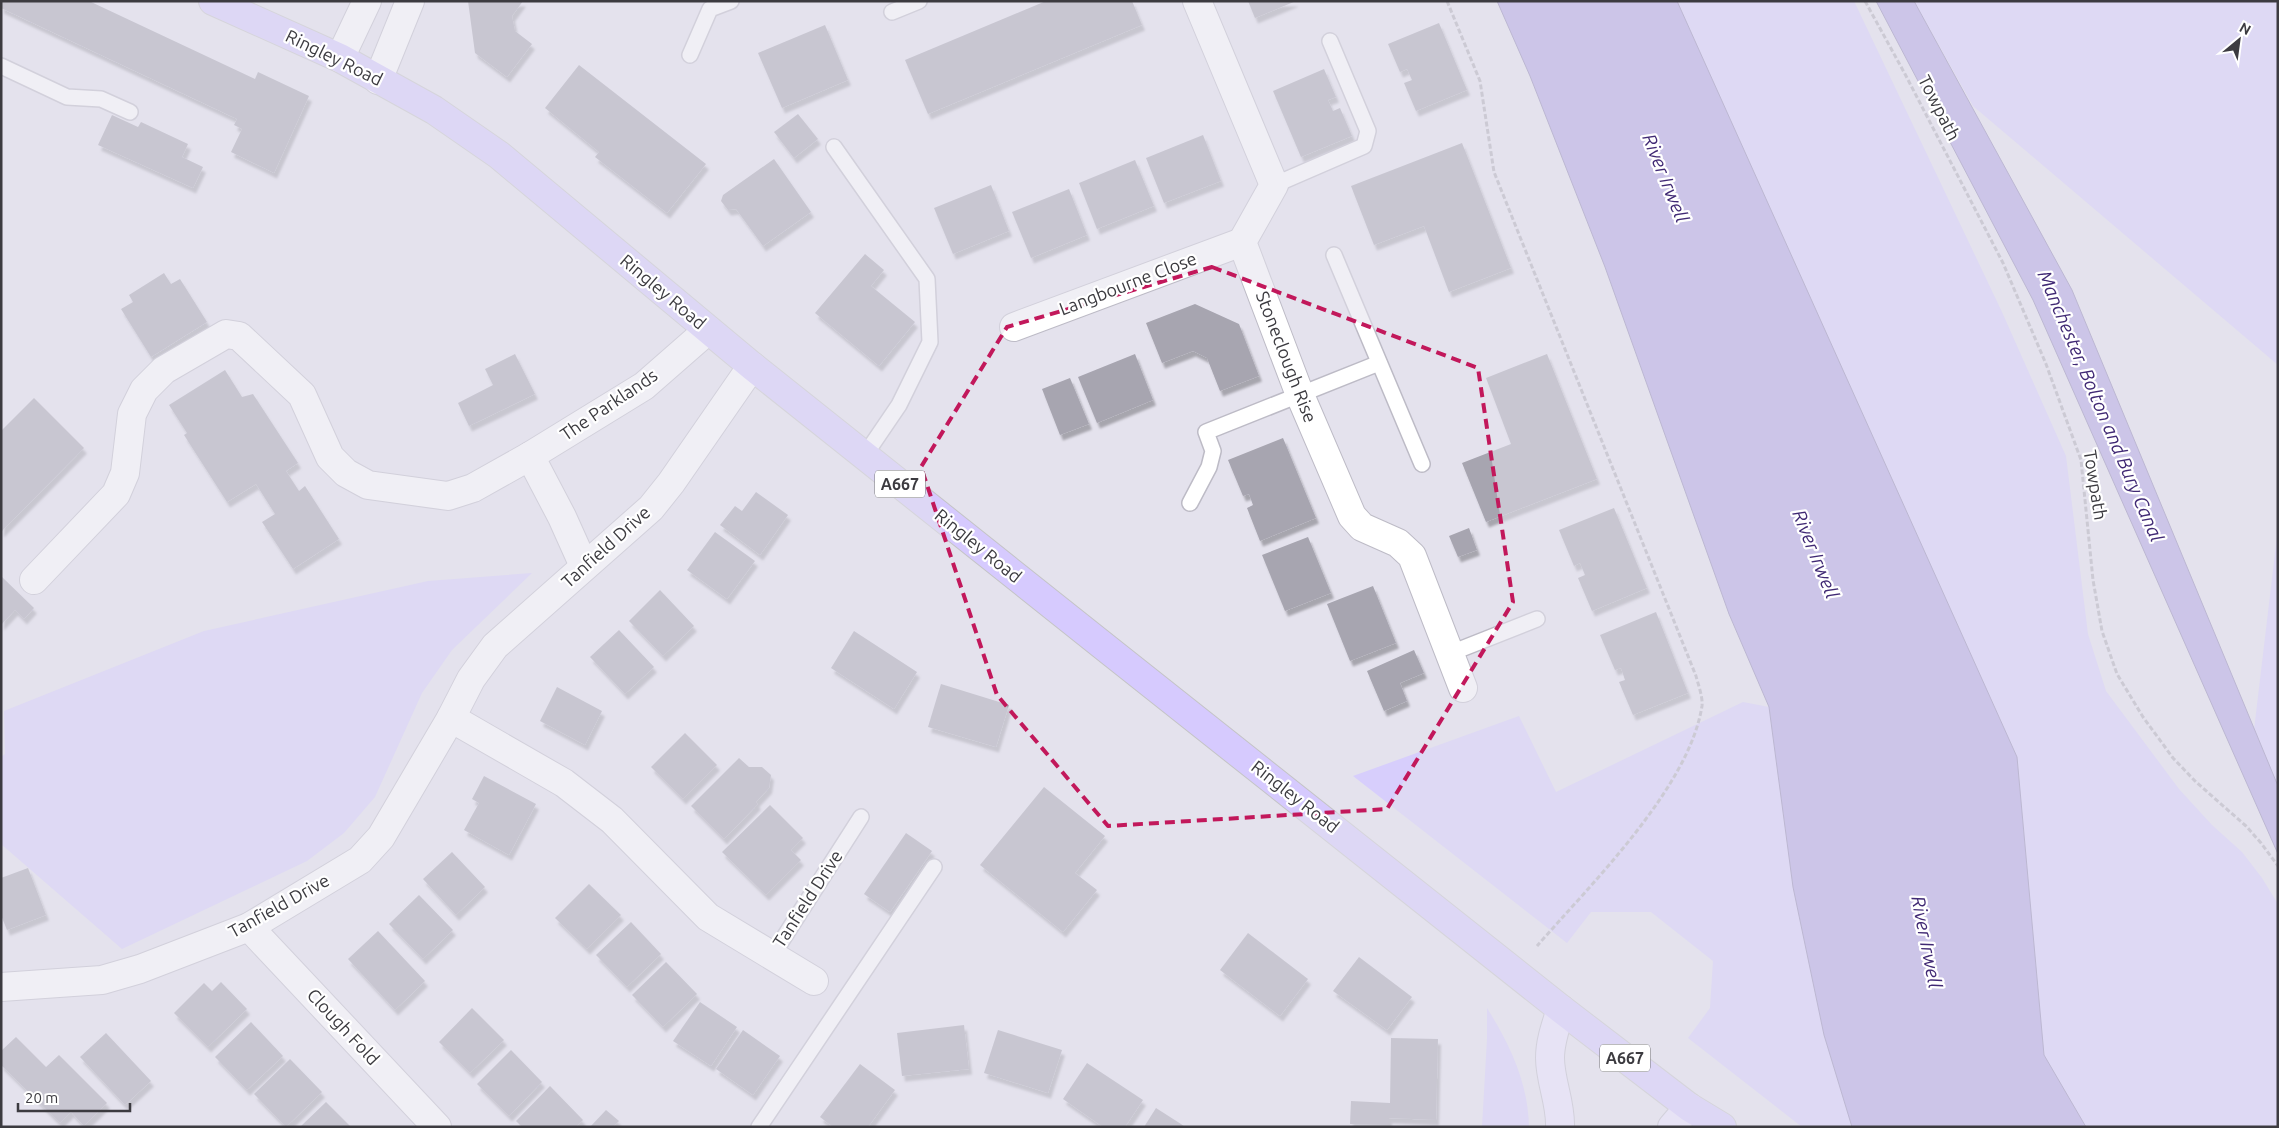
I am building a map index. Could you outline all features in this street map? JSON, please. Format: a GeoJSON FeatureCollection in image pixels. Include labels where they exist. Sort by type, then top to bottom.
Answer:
{"type":"FeatureCollection","features":[{"type":"Feature","properties":{"kind":"main road","name":"Ringley Road"},"geometry":{"type":"LineString","coordinates":[[213,1],[340,58],[434,110],[499,155],[752,366],[1515,971],[1561,1009],[1681,1117],[1722,1127]]}},
{"type":"Feature","properties":{"kind":"street"},"geometry":{"type":"LineString","coordinates":[[340,58],[366,1]]}},
{"type":"Feature","properties":{"kind":"street"},"geometry":{"type":"LineString","coordinates":[[378,80],[410,1]]}},
{"type":"Feature","properties":{"kind":"street"},"geometry":{"type":"LineString","coordinates":[[1196,1],[1274,185],[1242,242]]}},
{"type":"Feature","properties":{"kind":"street","name":"Langbourne Close"},"geometry":{"type":"LineString","coordinates":[[1014,328],[1242,242]]}},
{"type":"Feature","properties":{"kind":"street","name":"Stoneclough Rise"},"geometry":{"type":"LineString","coordinates":[[1242,242],[1300,395],[1352,516],[1362,527],[1398,543],[1412,556],[1463,688]]}},
{"type":"Feature","properties":{"kind":"street","name":"The Parklands"},"geometry":{"type":"LineString","coordinates":[[34,580],[116,494],[125,474],[132,414],[144,390],[164,370],[226,334],[239,336],[302,395],[330,457],[346,473],[368,485],[448,496],[473,488],[530,456],[644,386],[708,330]]}},
{"type":"Feature","properties":{"kind":"street","name":"Tanfield Drive"},"geometry":{"type":"LineString","coordinates":[[1,987],[102,980],[140,969],[249,927],[360,860],[381,837],[451,718],[471,679],[495,646],[651,508],[671,483],[752,366]]}},
{"type":"Feature","properties":{"kind":"street"},"geometry":{"type":"LineString","coordinates":[[530,456],[562,517],[584,566]]}},
{"type":"Feature","properties":{"kind":"street","name":"Tanfield Drive"},"geometry":{"type":"LineString","coordinates":[[451,718],[564,784],[612,820],[708,917],[814,981]]}},
{"type":"Feature","properties":{"kind":"street","name":"Clough Fold"},"geometry":{"type":"LineString","coordinates":[[249,927],[437,1127]]}},
{"type":"Feature","properties":{"kind":"street"},"geometry":{"type":"LineString","coordinates":[[1560,1127],[1560,1116],[1550,1060],[1551,1043],[1561,1009]]}},
{"type":"Feature","properties":{"kind":"lane"},"geometry":{"type":"LineString","coordinates":[[690,55],[710,9],[731,1]]}},
{"type":"Feature","properties":{"kind":"lane"},"geometry":{"type":"LineString","coordinates":[[892,12],[919,1]]}},
{"type":"Feature","properties":{"kind":"lane"},"geometry":{"type":"LineString","coordinates":[[1274,185],[1364,146],[1368,130],[1330,41]]}},
{"type":"Feature","properties":{"kind":"lane"},"geometry":{"type":"LineString","coordinates":[[1,66],[67,97],[101,99],[130,112]]}},
{"type":"Feature","properties":{"kind":"lane"},"geometry":{"type":"LineString","coordinates":[[834,147],[927,279],[930,342],[899,406],[865,455]]}},
{"type":"Feature","properties":{"kind":"lane"},"geometry":{"type":"LineString","coordinates":[[1334,255],[1422,464]]}},
{"type":"Feature","properties":{"kind":"lane"},"geometry":{"type":"LineString","coordinates":[[1190,503],[1209,467],[1213,452],[1206,432],[1379,363]]}},
{"type":"Feature","properties":{"kind":"lane"},"geometry":{"type":"LineString","coordinates":[[1450,653],[1537,619]]}},
{"type":"Feature","properties":{"kind":"lane","name":"Tanfield Drive"},"geometry":{"type":"LineString","coordinates":[[772,956],[861,817]]}},
{"type":"Feature","properties":{"kind":"lane"},"geometry":{"type":"LineString","coordinates":[[759,1127],[934,867]]}},
{"type":"Feature","properties":{"kind":"path"},"geometry":{"type":"LineString","coordinates":[[1447,1],[1480,81],[1494,172],[1696,676],[1702,704],[1692,738],[1675,776],[1633,834],[1515,971]]}},
{"type":"Feature","properties":{"kind":"path","name":"Towpath"},"geometry":{"type":"LineString","coordinates":[[1865,1],[2003,263],[2046,364],[2081,460],[2093,580],[2102,631],[2117,674],[2143,717],[2173,758],[2196,782],[2246,826],[2278,866]]}},
{"type":"Feature","properties":{"kind":"highlighted area"},"geometry":{"type":"Polygon","coordinates":[[[1212,267],[1478,368],[1513,602],[1387,809],[1108,826],[997,695],[921,467],[1007,327],[1212,267]]]}},
{"type":"Feature","properties":{"kind":"shaded area"},"geometry":{"type":"Polygon","coordinates":[[[1677,1],[1854,1],[2002,312],[2066,456],[2088,634],[2106,691],[2179,789],[2212,825],[2242,852],[2262,878],[2278,904],[2278,1127],[2086,1127],[2044,1055],[2017,757],[1677,1]]]}},
{"type":"Feature","properties":{"kind":"shaded area"},"geometry":{"type":"Polygon","coordinates":[[[1914,1],[2278,1],[2278,365],[1973,106],[1914,1]]]}},
{"type":"Feature","properties":{"kind":"shaded area"},"geometry":{"type":"Polygon","coordinates":[[[2278,528],[2278,786],[2254,730],[2278,528]]]}},
{"type":"Feature","properties":{"kind":"shaded area"},"geometry":{"type":"Polygon","coordinates":[[[532,573],[452,650],[422,693],[375,797],[344,833],[307,861],[122,949],[1,844],[1,757],[5,754],[4,711],[204,631],[428,581],[532,573]]]}},
{"type":"Feature","properties":{"kind":"shaded area"},"geometry":{"type":"Polygon","coordinates":[[[1743,702],[1769,707],[1793,887],[1824,1035],[1852,1127],[1802,1127],[1688,1038],[1710,1008],[1713,961],[1651,912],[1591,912],[1567,943],[1353,776],[1519,716],[1556,792],[1743,702]]]}},
{"type":"Feature","properties":{"kind":"shaded area"},"geometry":{"type":"Polygon","coordinates":[[[1487,1008],[1510,1050],[1521,1079],[1528,1110],[1529,1127],[1482,1127],[1487,1008]]]}},
{"type":"Feature","properties":{"kind":"water","name":"River Irwell"},"geometry":{"type":"Polygon","coordinates":[[[1497,1],[1677,1],[2017,757],[2044,1055],[2086,1127],[1852,1127],[1824,1035],[1793,887],[1769,707],[1729,614],[1605,267],[1530,76],[1497,1]]]}},
{"type":"Feature","properties":{"kind":"water","name":"Manchester, Bolton and Bury Canal"},"geometry":{"type":"Polygon","coordinates":[[[1876,1],[1914,1],[2072,290],[2278,786],[2278,854],[2033,300],[1876,1]]]}},
{"type":"Feature","properties":{"kind":"building"},"geometry":{"type":"Polygon","coordinates":[[[1,1],[89,1],[255,79],[258,72],[309,96],[274,173],[231,152],[242,129],[234,125],[237,119],[1,8],[1,1]]]}},
{"type":"Feature","properties":{"kind":"building"},"geometry":{"type":"Polygon","coordinates":[[[468,1],[523,1],[512,16],[515,31],[532,44],[507,77],[475,53],[468,1]]]}},
{"type":"Feature","properties":{"kind":"building"},"geometry":{"type":"Polygon","coordinates":[[[1046,1],[1132,1],[1142,25],[928,114],[905,60],[1046,1]]]}},
{"type":"Feature","properties":{"kind":"building"},"geometry":{"type":"Polygon","coordinates":[[[1248,1],[1296,1],[1255,18],[1248,1]]]}},
{"type":"Feature","properties":{"kind":"building"},"geometry":{"type":"Polygon","coordinates":[[[1439,23],[1467,90],[1416,111],[1404,83],[1412,80],[1407,69],[1400,72],[1388,44],[1439,23]]]}},
{"type":"Feature","properties":{"kind":"building"},"geometry":{"type":"Polygon","coordinates":[[[825,25],[848,80],[782,108],[758,53],[825,25]]]}},
{"type":"Feature","properties":{"kind":"building"},"geometry":{"type":"Polygon","coordinates":[[[579,65],[706,164],[667,213],[595,157],[599,152],[545,108],[579,65]]]}},
{"type":"Feature","properties":{"kind":"building"},"geometry":{"type":"Polygon","coordinates":[[[1324,69],[1336,97],[1328,100],[1333,111],[1340,108],[1352,136],[1301,157],[1273,91],[1324,69]]]}},
{"type":"Feature","properties":{"kind":"building"},"geometry":{"type":"Polygon","coordinates":[[[798,114],[818,139],[794,158],[774,132],[798,114]]]}},
{"type":"Feature","properties":{"kind":"building"},"geometry":{"type":"Polygon","coordinates":[[[112,115],[138,127],[141,122],[188,144],[182,157],[203,167],[193,188],[98,145],[112,115]]]}},
{"type":"Feature","properties":{"kind":"building"},"geometry":{"type":"Polygon","coordinates":[[[1203,135],[1221,181],[1164,203],[1146,158],[1203,135]]]}},
{"type":"Feature","properties":{"kind":"building"},"geometry":{"type":"Polygon","coordinates":[[[1462,143],[1511,268],[1449,292],[1424,226],[1374,245],[1351,186],[1462,143]]]}},
{"type":"Feature","properties":{"kind":"building"},"geometry":{"type":"Polygon","coordinates":[[[774,159],[811,212],[763,246],[736,209],[728,210],[721,201],[723,195],[774,159]]]}},
{"type":"Feature","properties":{"kind":"building"},"geometry":{"type":"Polygon","coordinates":[[[1135,160],[1154,206],[1097,229],[1079,183],[1135,160]]]}},
{"type":"Feature","properties":{"kind":"building"},"geometry":{"type":"Polygon","coordinates":[[[991,185],[1009,231],[953,254],[934,208],[991,185]]]}},
{"type":"Feature","properties":{"kind":"building"},"geometry":{"type":"Polygon","coordinates":[[[1069,189],[1087,235],[1031,258],[1012,212],[1069,189]]]}},
{"type":"Feature","properties":{"kind":"building"},"geometry":{"type":"Polygon","coordinates":[[[865,254],[884,270],[871,286],[915,322],[879,366],[815,313],[865,254]]]}},
{"type":"Feature","properties":{"kind":"building"},"geometry":{"type":"Polygon","coordinates":[[[164,273],[171,284],[180,279],[207,322],[151,357],[121,309],[133,302],[129,295],[164,273]]]}},
{"type":"Feature","properties":{"kind":"building"},"geometry":{"type":"Polygon","coordinates":[[[1195,304],[1239,324],[1259,376],[1220,391],[1207,358],[1193,351],[1162,363],[1146,323],[1195,304]]]}},
{"type":"Feature","properties":{"kind":"building"},"geometry":{"type":"Polygon","coordinates":[[[515,354],[535,394],[469,426],[458,403],[493,385],[485,369],[515,354]]]}},
{"type":"Feature","properties":{"kind":"building"},"geometry":{"type":"Polygon","coordinates":[[[1135,354],[1153,400],[1097,423],[1078,377],[1135,354]]]}},
{"type":"Feature","properties":{"kind":"building"},"geometry":{"type":"Polygon","coordinates":[[[1547,354],[1597,479],[1486,522],[1462,463],[1511,444],[1486,378],[1547,354]]]}},
{"type":"Feature","properties":{"kind":"building"},"geometry":{"type":"Polygon","coordinates":[[[225,370],[242,397],[253,394],[298,463],[286,471],[299,491],[305,486],[339,539],[293,569],[262,522],[275,514],[256,484],[227,502],[184,435],[187,433],[169,405],[225,370]]]}},
{"type":"Feature","properties":{"kind":"building"},"geometry":{"type":"Polygon","coordinates":[[[1070,378],[1089,424],[1060,435],[1042,389],[1070,378]]]}},
{"type":"Feature","properties":{"kind":"building"},"geometry":{"type":"Polygon","coordinates":[[[34,398],[84,448],[1,532],[1,431],[34,398]]]}},
{"type":"Feature","properties":{"kind":"building"},"geometry":{"type":"Polygon","coordinates":[[[1283,438],[1316,518],[1260,541],[1247,508],[1253,505],[1249,494],[1243,496],[1228,460],[1283,438]]]}},
{"type":"Feature","properties":{"kind":"building"},"geometry":{"type":"Polygon","coordinates":[[[756,492],[788,515],[760,555],[720,525],[735,506],[742,511],[756,492]]]}},
{"type":"Feature","properties":{"kind":"building"},"geometry":{"type":"Polygon","coordinates":[[[1614,508],[1647,588],[1592,611],[1578,578],[1585,575],[1580,563],[1574,566],[1559,530],[1614,508]]]}},
{"type":"Feature","properties":{"kind":"building"},"geometry":{"type":"Polygon","coordinates":[[[1469,528],[1477,550],[1458,557],[1449,536],[1469,528]]]}},
{"type":"Feature","properties":{"kind":"building"},"geometry":{"type":"Polygon","coordinates":[[[715,532],[755,561],[727,599],[687,570],[715,532]]]}},
{"type":"Feature","properties":{"kind":"building"},"geometry":{"type":"Polygon","coordinates":[[[1308,537],[1331,593],[1285,611],[1262,555],[1308,537]]]}},
{"type":"Feature","properties":{"kind":"building"},"geometry":{"type":"Polygon","coordinates":[[[1,576],[34,608],[24,619],[15,610],[1,625],[1,576]]]}},
{"type":"Feature","properties":{"kind":"building"},"geometry":{"type":"Polygon","coordinates":[[[1373,586],[1396,643],[1350,661],[1327,604],[1373,586]]]}},
{"type":"Feature","properties":{"kind":"building"},"geometry":{"type":"Polygon","coordinates":[[[660,590],[694,626],[663,656],[629,621],[660,590]]]}},
{"type":"Feature","properties":{"kind":"building"},"geometry":{"type":"Polygon","coordinates":[[[1656,612],[1688,693],[1633,715],[1619,682],[1625,680],[1621,668],[1615,670],[1600,635],[1656,612]]]}},
{"type":"Feature","properties":{"kind":"building"},"geometry":{"type":"Polygon","coordinates":[[[619,630],[654,667],[625,694],[590,657],[619,630]]]}},
{"type":"Feature","properties":{"kind":"building"},"geometry":{"type":"Polygon","coordinates":[[[854,631],[917,672],[894,709],[831,668],[854,631]]]}},
{"type":"Feature","properties":{"kind":"building"},"geometry":{"type":"Polygon","coordinates":[[[1414,650],[1424,673],[1400,683],[1407,701],[1384,711],[1367,671],[1414,650]]]}},
{"type":"Feature","properties":{"kind":"building"},"geometry":{"type":"Polygon","coordinates":[[[941,684],[1009,705],[996,747],[928,727],[941,684]]]}},
{"type":"Feature","properties":{"kind":"building"},"geometry":{"type":"Polygon","coordinates":[[[557,687],[602,711],[585,745],[540,721],[557,687]]]}},
{"type":"Feature","properties":{"kind":"building"},"geometry":{"type":"Polygon","coordinates":[[[685,733],[717,765],[683,799],[651,767],[685,733]]]}},
{"type":"Feature","properties":{"kind":"building"},"geometry":{"type":"Polygon","coordinates":[[[739,758],[749,767],[762,767],[771,775],[769,788],[756,802],[758,804],[724,839],[691,806],[739,758]]]}},
{"type":"Feature","properties":{"kind":"building"},"geometry":{"type":"Polygon","coordinates":[[[484,776],[536,804],[509,855],[464,830],[479,803],[472,799],[484,776]]]}},
{"type":"Feature","properties":{"kind":"building"},"geometry":{"type":"Polygon","coordinates":[[[1044,787],[1105,836],[1075,873],[1097,890],[1063,932],[980,865],[1044,787]]]}},
{"type":"Feature","properties":{"kind":"building"},"geometry":{"type":"Polygon","coordinates":[[[770,805],[803,838],[791,850],[801,860],[766,895],[722,852],[770,805]]]}},
{"type":"Feature","properties":{"kind":"building"},"geometry":{"type":"Polygon","coordinates":[[[906,833],[932,851],[890,912],[864,894],[906,833]]]}},
{"type":"Feature","properties":{"kind":"building"},"geometry":{"type":"Polygon","coordinates":[[[452,852],[485,887],[456,915],[423,879],[452,852]]]}},
{"type":"Feature","properties":{"kind":"building"},"geometry":{"type":"Polygon","coordinates":[[[28,868],[46,915],[7,930],[1,915],[1,878],[28,868]]]}},
{"type":"Feature","properties":{"kind":"building"},"geometry":{"type":"Polygon","coordinates":[[[589,884],[621,915],[587,949],[555,918],[589,884]]]}},
{"type":"Feature","properties":{"kind":"building"},"geometry":{"type":"Polygon","coordinates":[[[419,895],[453,930],[423,959],[389,924],[419,895]]]}},
{"type":"Feature","properties":{"kind":"building"},"geometry":{"type":"Polygon","coordinates":[[[631,922],[661,954],[627,987],[596,955],[631,922]]]}},
{"type":"Feature","properties":{"kind":"building"},"geometry":{"type":"Polygon","coordinates":[[[378,931],[425,981],[395,1010],[348,959],[378,931]]]}},
{"type":"Feature","properties":{"kind":"building"},"geometry":{"type":"Polygon","coordinates":[[[1248,933],[1308,979],[1280,1016],[1220,970],[1248,933]]]}},
{"type":"Feature","properties":{"kind":"building"},"geometry":{"type":"Polygon","coordinates":[[[1359,957],[1412,997],[1387,1030],[1333,991],[1359,957]]]}},
{"type":"Feature","properties":{"kind":"building"},"geometry":{"type":"Polygon","coordinates":[[[666,962],[697,994],[663,1027],[632,995],[666,962]]]}},
{"type":"Feature","properties":{"kind":"building"},"geometry":{"type":"Polygon","coordinates":[[[221,982],[247,1009],[208,1047],[174,1013],[204,983],[212,991],[221,982]]]}},
{"type":"Feature","properties":{"kind":"building"},"geometry":{"type":"Polygon","coordinates":[[[700,1002],[737,1027],[711,1066],[673,1041],[700,1002]]]}},
{"type":"Feature","properties":{"kind":"building"},"geometry":{"type":"Polygon","coordinates":[[[472,1008],[504,1040],[470,1073],[439,1042],[472,1008]]]}},
{"type":"Feature","properties":{"kind":"building"},"geometry":{"type":"Polygon","coordinates":[[[251,1022],[283,1056],[247,1090],[215,1057],[251,1022]]]}},
{"type":"Feature","properties":{"kind":"building"},"geometry":{"type":"Polygon","coordinates":[[[964,1025],[969,1069],[902,1076],[897,1033],[964,1025]]]}},
{"type":"Feature","properties":{"kind":"building"},"geometry":{"type":"Polygon","coordinates":[[[743,1030],[780,1056],[753,1095],[716,1069],[743,1030]]]}},
{"type":"Feature","properties":{"kind":"building"},"geometry":{"type":"Polygon","coordinates":[[[998,1030],[1062,1050],[1048,1093],[984,1073],[998,1030]]]}},
{"type":"Feature","properties":{"kind":"building"},"geometry":{"type":"Polygon","coordinates":[[[106,1033],[151,1081],[125,1105],[80,1057],[106,1033]]]}},
{"type":"Feature","properties":{"kind":"building"},"geometry":{"type":"Polygon","coordinates":[[[16,1037],[46,1067],[59,1055],[107,1103],[84,1126],[71,1112],[60,1123],[1,1065],[1,1051],[16,1037]]]}},
{"type":"Feature","properties":{"kind":"building"},"geometry":{"type":"Polygon","coordinates":[[[1391,1038],[1438,1039],[1436,1120],[1389,1118],[1389,1125],[1350,1124],[1351,1101],[1390,1103],[1391,1038]]]}},
{"type":"Feature","properties":{"kind":"building"},"geometry":{"type":"Polygon","coordinates":[[[511,1050],[542,1082],[509,1116],[477,1084],[511,1050]]]}},
{"type":"Feature","properties":{"kind":"building"},"geometry":{"type":"Polygon","coordinates":[[[290,1059],[322,1092],[286,1127],[254,1094],[290,1059]]]}},
{"type":"Feature","properties":{"kind":"building"},"geometry":{"type":"Polygon","coordinates":[[[1087,1063],[1143,1100],[1125,1127],[1103,1127],[1063,1099],[1087,1063]]]}},
{"type":"Feature","properties":{"kind":"building"},"geometry":{"type":"Polygon","coordinates":[[[860,1064],[895,1090],[868,1127],[833,1127],[820,1117],[860,1064]]]}},
{"type":"Feature","properties":{"kind":"building"},"geometry":{"type":"Polygon","coordinates":[[[550,1086],[583,1120],[576,1127],[522,1127],[516,1121],[550,1086]]]}},
{"type":"Feature","properties":{"kind":"building"},"geometry":{"type":"Polygon","coordinates":[[[326,1102],[351,1127],[300,1127],[326,1102]]]}},
{"type":"Feature","properties":{"kind":"building"},"geometry":{"type":"Polygon","coordinates":[[[1156,1108],[1181,1124],[1185,1127],[1144,1127],[1156,1108]]]}},
{"type":"Feature","properties":{"kind":"building"},"geometry":{"type":"Polygon","coordinates":[[[606,1110],[619,1121],[613,1127],[590,1127],[606,1110]]]}}]}
